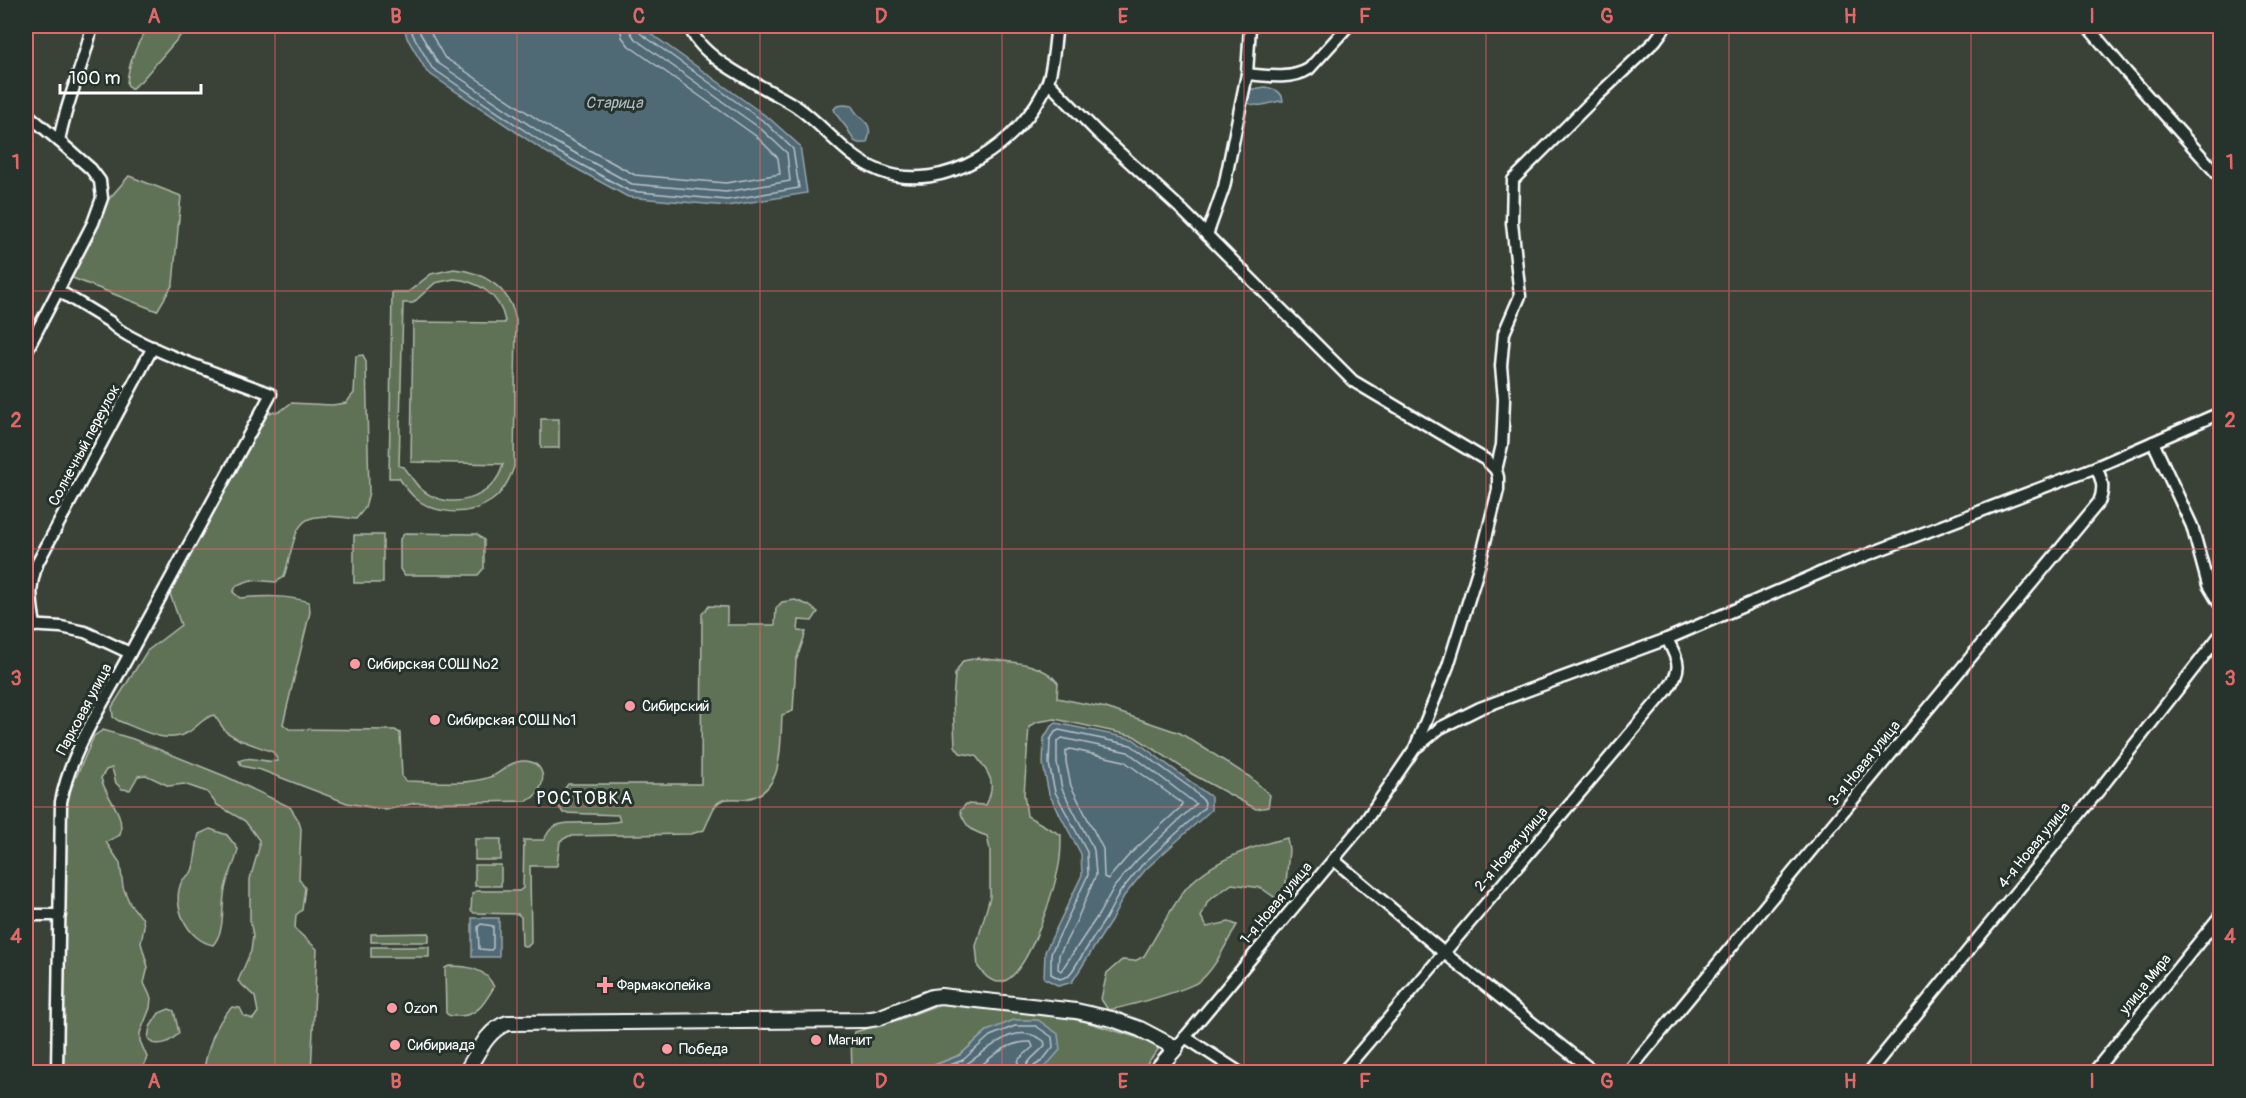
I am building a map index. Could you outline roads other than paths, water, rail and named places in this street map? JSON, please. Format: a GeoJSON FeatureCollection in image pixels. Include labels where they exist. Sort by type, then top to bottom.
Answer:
{"type":"FeatureCollection","features":[{"type":"Feature","properties":{"kind":"street"},"geometry":{"type":"LineString","coordinates":[[59,141],[63,117],[92,26]]}},
{"type":"Feature","properties":{"kind":"street"},"geometry":{"type":"LineString","coordinates":[[690,26],[694,37],[707,50],[742,77],[796,106],[839,144],[864,162],[879,171],[894,175],[934,174],[963,167],[996,149],[1040,98],[1048,82],[1057,26]]}},
{"type":"Feature","properties":{"kind":"street"},"geometry":{"type":"LineString","coordinates":[[1207,235],[1224,187],[1246,74],[1250,26]]}},
{"type":"Feature","properties":{"kind":"street"},"geometry":{"type":"LineString","coordinates":[[1246,74],[1271,76],[1302,74],[1348,26]]}},
{"type":"Feature","properties":{"kind":"street"},"geometry":{"type":"LineString","coordinates":[[1415,748],[1448,666],[1478,570],[1498,490],[1496,470],[1502,445],[1504,399],[1501,366],[1504,333],[1520,296],[1512,223],[1513,180],[1655,40],[1666,26]]}},
{"type":"Feature","properties":{"kind":"street"},"geometry":{"type":"LineString","coordinates":[[2087,26],[2220,177]]}},
{"type":"Feature","properties":{"kind":"street"},"geometry":{"type":"LineString","coordinates":[[1048,82],[1098,133],[1207,235],[1353,381],[1474,452],[1496,470]]}},
{"type":"Feature","properties":{"kind":"street"},"geometry":{"type":"LineString","coordinates":[[26,113],[91,169],[100,181],[102,198],[93,223],[26,352]]}},
{"type":"Feature","properties":{"kind":"street"},"geometry":{"type":"LineString","coordinates":[[59,291],[110,322],[116,329],[153,348]]}},
{"type":"Feature","properties":{"kind":"street","name":"Парковая улица"},"geometry":{"type":"LineString","coordinates":[[57,1072],[61,802],[65,781],[75,757],[130,653],[272,394],[153,348]]}},
{"type":"Feature","properties":{"kind":"street","name":"Солнечный переулок"},"geometry":{"type":"LineString","coordinates":[[30,625],[31,580],[38,562],[153,348]]}},
{"type":"Feature","properties":{"kind":"street"},"geometry":{"type":"LineString","coordinates":[[1415,748],[1440,728],[1480,708],[1667,639],[1827,570],[2096,467],[2220,413]]}},
{"type":"Feature","properties":{"kind":"street"},"geometry":{"type":"LineString","coordinates":[[2153,442],[2192,526],[2208,585],[2220,605]]}},
{"type":"Feature","properties":{"kind":"street","name":"3-я Новая улица"},"geometry":{"type":"LineString","coordinates":[[1628,1072],[2099,501],[2103,493],[2103,483],[2096,467]]}},
{"type":"Feature","properties":{"kind":"street"},"geometry":{"type":"LineString","coordinates":[[30,625],[85,632],[130,653]]}},
{"type":"Feature","properties":{"kind":"street","name":"4-я Новая улица"},"geometry":{"type":"LineString","coordinates":[[1869,1072],[2100,789],[2220,635]]}},
{"type":"Feature","properties":{"kind":"street","name":"2-я Новая улица"},"geometry":{"type":"LineString","coordinates":[[1343,1072],[1676,678],[1679,667],[1677,657],[1667,639]]}},
{"type":"Feature","properties":{"kind":"street","name":"1-я Новая улица"},"geometry":{"type":"LineString","coordinates":[[1155,1072],[1364,823],[1415,748]]}},
{"type":"Feature","properties":{"kind":"street"},"geometry":{"type":"LineString","coordinates":[[1334,860],[1443,952],[1594,1072]]}},
{"type":"Feature","properties":{"kind":"street"},"geometry":{"type":"LineString","coordinates":[[26,915],[60,915]]}},
{"type":"Feature","properties":{"kind":"street","name":"улица Мира"},"geometry":{"type":"LineString","coordinates":[[2094,1072],[2220,916]]}},
{"type":"Feature","properties":{"kind":"street"},"geometry":{"type":"LineString","coordinates":[[466,1072],[492,1032],[498,1026],[508,1023],[865,1020],[878,1018],[940,996],[1076,1011],[1112,1019],[1180,1042],[1239,1072]]}},
{"type":"Feature","properties":{"kind":"water","name":"Старица"},"geometry":{"type":"Polygon","coordinates":[[[404,26],[640,26],[770,119],[800,146],[807,193],[727,206],[628,197],[546,152],[427,72],[407,38],[404,26]]]}},
{"type":"Feature","properties":{"kind":"water"},"geometry":{"type":"Polygon","coordinates":[[[1265,87],[1277,91],[1283,101],[1260,105],[1247,102],[1248,90],[1265,87]]]}},
{"type":"Feature","properties":{"kind":"water"},"geometry":{"type":"Polygon","coordinates":[[[844,105],[852,106],[868,125],[867,142],[856,142],[836,114],[834,109],[844,105]]]}},
{"type":"Feature","properties":{"kind":"water"},"geometry":{"type":"Polygon","coordinates":[[[1056,723],[1133,739],[1211,797],[1211,810],[1146,869],[1124,896],[1111,921],[1072,982],[1059,986],[1044,978],[1045,952],[1082,875],[1081,854],[1049,794],[1043,764],[1044,738],[1056,723]]]}},
{"type":"Feature","properties":{"kind":"water"},"geometry":{"type":"Polygon","coordinates":[[[472,918],[499,918],[499,957],[472,957],[472,918]]]}},
{"type":"Feature","properties":{"kind":"water"},"geometry":{"type":"Polygon","coordinates":[[[1014,1020],[1038,1020],[1058,1034],[1060,1050],[1046,1066],[1034,1072],[917,1072],[960,1055],[987,1031],[1014,1020]]]}},
{"type":"Feature","properties":{"kind":"place","name":"Сибирская СОШ №2"},"geometry":{"type":"Point","coordinates":[355,664]}},
{"type":"Feature","properties":{"kind":"place","name":"Сибирский"},"geometry":{"type":"Point","coordinates":[630,706]}},
{"type":"Feature","properties":{"kind":"place","name":"Сибирская СОШ №1"},"geometry":{"type":"Point","coordinates":[435,720]}},
{"type":"Feature","properties":{"kind":"place","name":"Фармакопейка"},"geometry":{"type":"Point","coordinates":[605,985]}},
{"type":"Feature","properties":{"kind":"place","name":"Ozon"},"geometry":{"type":"Point","coordinates":[392,1008]}},
{"type":"Feature","properties":{"kind":"place","name":"Магнит"},"geometry":{"type":"Point","coordinates":[816,1040]}},
{"type":"Feature","properties":{"kind":"place","name":"Сибириада"},"geometry":{"type":"Point","coordinates":[395,1045]}},
{"type":"Feature","properties":{"kind":"place","name":"Победа"},"geometry":{"type":"Point","coordinates":[667,1049]}},
{"type":"Feature","properties":{"kind":"district","name":"РОСТОВКА"},"geometry":{"type":"Point","coordinates":[585,798]}}]}
